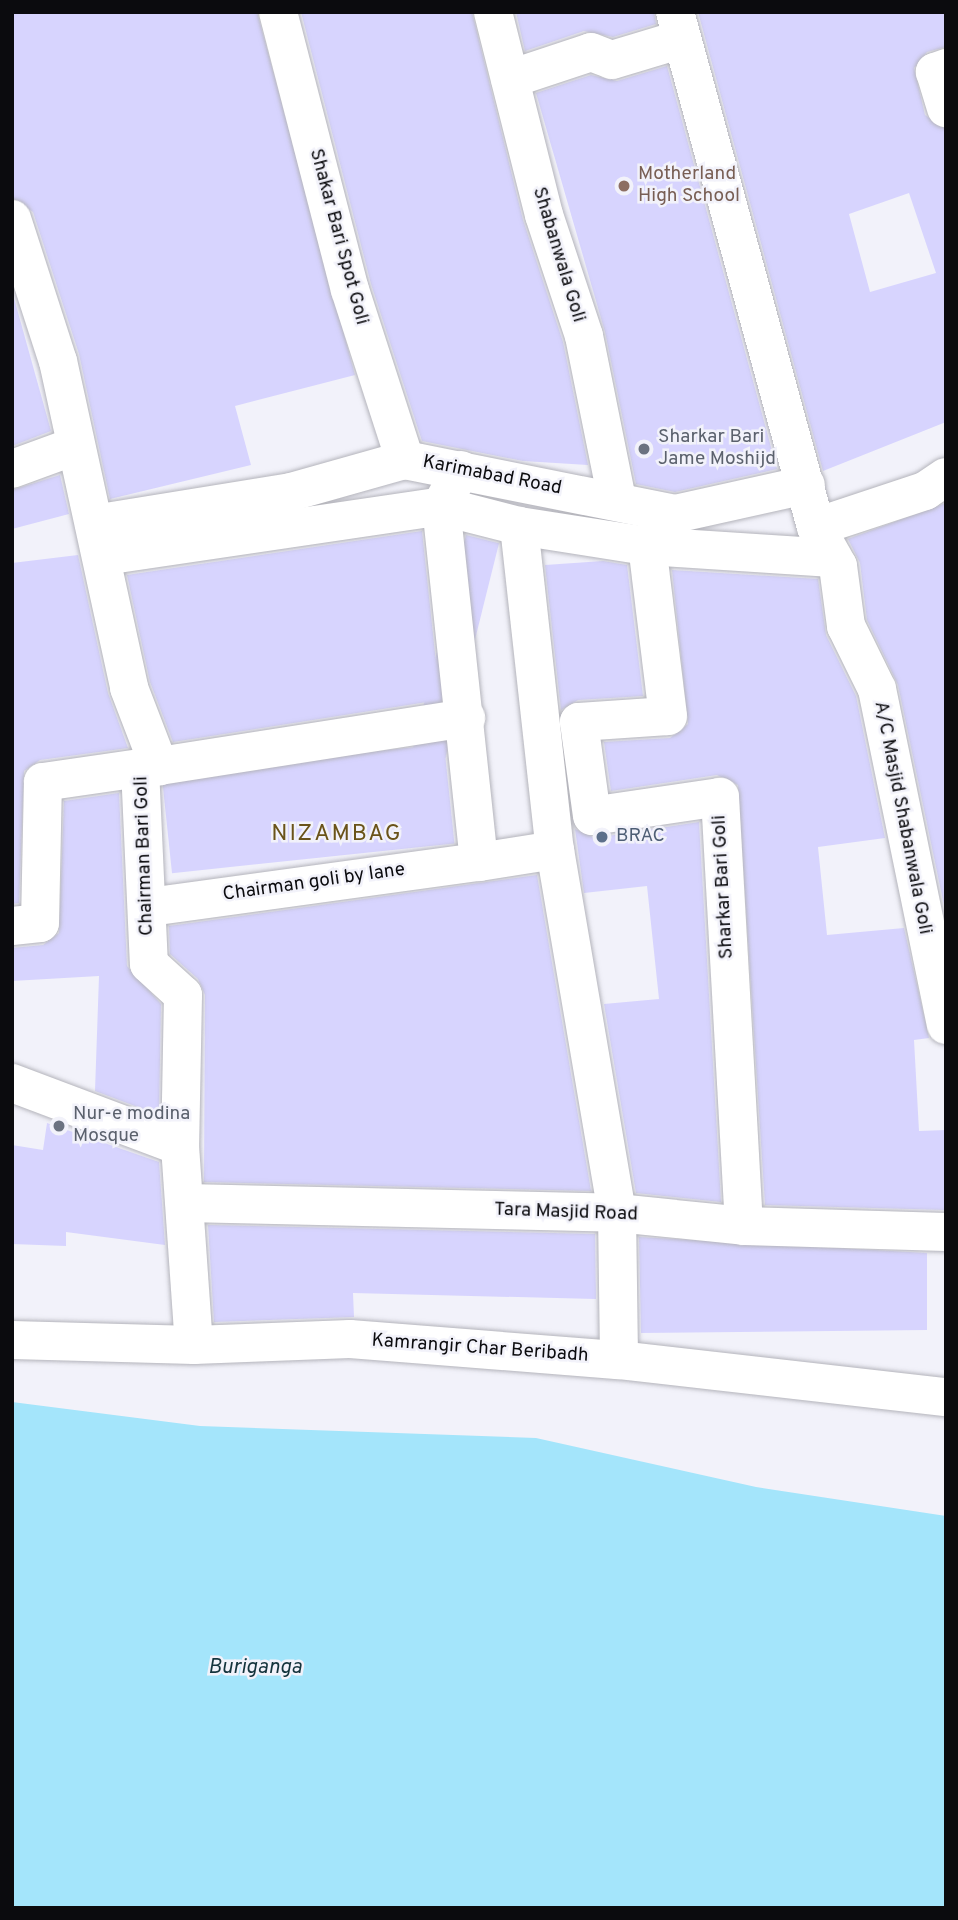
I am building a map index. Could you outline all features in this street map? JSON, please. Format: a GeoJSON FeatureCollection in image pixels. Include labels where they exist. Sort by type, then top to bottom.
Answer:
{"type":"FeatureCollection","features":[{"type":"Feature","properties":{"kind":"street","name":"Shakar Bari Spot Goli"},"geometry":{"type":"LineString","coordinates":[[278,12],[350,290],[405,460]]}},
{"type":"Feature","properties":{"kind":"street","name":"Shabanwala Goli"},"geometry":{"type":"LineString","coordinates":[[493,12],[584,336],[617,500]]}},
{"type":"Feature","properties":{"kind":"street"},"geometry":{"type":"LineString","coordinates":[[510,79],[591,52],[612,60],[678,26]]}},
{"type":"Feature","properties":{"kind":"street","name":"A/C Masjid Shabanwala Goli"},"geometry":{"type":"LineString","coordinates":[[678,26],[846,626],[877,689],[946,1024]]}},
{"type":"Feature","properties":{"kind":"street"},"geometry":{"type":"LineString","coordinates":[[946,68],[935,72],[946,108]]}},
{"type":"Feature","properties":{"kind":"street","name":"Chairman Bari Goli"},"geometry":{"type":"LineString","coordinates":[[12,219],[58,362],[75,446],[99,540],[129,688],[150,767],[149,964],[183,995],[180,1146],[194,1345]]}},
{"type":"Feature","properties":{"kind":"street"},"geometry":{"type":"LineString","coordinates":[[12,469],[75,446]]}},
{"type":"Feature","properties":{"kind":"street","name":"Karimabad Road"},"geometry":{"type":"LineString","coordinates":[[99,540],[291,492],[405,460],[617,500],[676,514],[806,485]]}},
{"type":"Feature","properties":{"kind":"street"},"geometry":{"type":"LineString","coordinates":[[461,470],[441,506],[466,718],[479,862],[555,850]]}},
{"type":"Feature","properties":{"kind":"street"},"geometry":{"type":"LineString","coordinates":[[99,540],[441,506],[519,526],[647,546],[824,542],[925,491],[946,477]]}},
{"type":"Feature","properties":{"kind":"street"},"geometry":{"type":"LineString","coordinates":[[519,526],[555,850],[617,1213],[619,1360]]}},
{"type":"Feature","properties":{"kind":"street","name":"Sharkar Bari Goli"},"geometry":{"type":"LineString","coordinates":[[647,546],[668,716],[579,722],[588,789],[592,816],[720,797],[744,1226]]}},
{"type":"Feature","properties":{"kind":"street"},"geometry":{"type":"LineString","coordinates":[[12,926],[40,923],[43,782],[466,718]]}},
{"type":"Feature","properties":{"kind":"street","name":"Chairman goli by lane"},"geometry":{"type":"LineString","coordinates":[[149,907],[479,862]]}},
{"type":"Feature","properties":{"kind":"street"},"geometry":{"type":"LineString","coordinates":[[12,1083],[180,1146]]}},
{"type":"Feature","properties":{"kind":"street","name":"Tara Masjid Road"},"geometry":{"type":"LineString","coordinates":[[186,1203],[617,1213],[744,1226],[946,1233]]}},
{"type":"Feature","properties":{"kind":"street","name":"Kamrangir Char Beribadh"},"geometry":{"type":"LineString","coordinates":[[12,1340],[194,1345],[350,1339],[619,1360],[946,1397]]}},
{"type":"Feature","properties":{"kind":"water","name":"Buriganga"},"geometry":{"type":"Polygon","coordinates":[[[12,1402],[200,1426],[536,1438],[756,1487],[946,1516],[946,1908],[12,1908],[12,1402]]]}},
{"type":"Feature","properties":{"kind":"building"},"geometry":{"type":"Polygon","coordinates":[[[12,12],[257,12],[355,375],[235,406],[251,465],[110,499],[79,354],[33,212],[12,198],[12,12]]]}},
{"type":"Feature","properties":{"kind":"building"},"geometry":{"type":"Polygon","coordinates":[[[301,12],[472,12],[523,220],[563,342],[588,465],[523,461],[422,441],[371,284],[301,12]]]}},
{"type":"Feature","properties":{"kind":"building"},"geometry":{"type":"Polygon","coordinates":[[[516,12],[654,12],[656,24],[613,37],[584,31],[525,51],[516,12]]]}},
{"type":"Feature","properties":{"kind":"building"},"geometry":{"type":"Polygon","coordinates":[[[698,12],[946,12],[946,47],[927,52],[914,68],[925,115],[946,129],[946,422],[823,471],[698,12]],[[909,193],[849,214],[870,292],[936,273],[909,193]]]}},
{"type":"Feature","properties":{"kind":"building"},"geometry":{"type":"Polygon","coordinates":[[[667,66],[777,469],[675,492],[636,484],[605,332],[536,93],[591,75],[617,81],[667,66]]]}},
{"type":"Feature","properties":{"kind":"building"},"geometry":{"type":"Polygon","coordinates":[[[12,291],[51,431],[12,446],[12,291]]]}},
{"type":"Feature","properties":{"kind":"building"},"geometry":{"type":"Polygon","coordinates":[[[60,475],[69,514],[12,529],[12,490],[60,475]]]}},
{"type":"Feature","properties":{"kind":"building"},"geometry":{"type":"Polygon","coordinates":[[[946,503],[946,915],[898,685],[867,620],[860,563],[848,539],[946,503]]]}},
{"type":"Feature","properties":{"kind":"building"},"geometry":{"type":"Polygon","coordinates":[[[422,531],[440,700],[173,742],[150,682],[127,575],[422,531]]]}},
{"type":"Feature","properties":{"kind":"building"},"geometry":{"type":"Polygon","coordinates":[[[466,535],[499,543],[425,838],[392,830],[466,535]]]}},
{"type":"Feature","properties":{"kind":"building"},"geometry":{"type":"Polygon","coordinates":[[[78,555],[108,693],[128,748],[40,760],[24,771],[19,903],[12,904],[12,563],[78,555]]]}},
{"type":"Feature","properties":{"kind":"building"},"geometry":{"type":"Polygon","coordinates":[[[603,561],[627,565],[643,696],[578,700],[561,710],[545,565],[603,561]]]}},
{"type":"Feature","properties":{"kind":"building"},"geometry":{"type":"Polygon","coordinates":[[[672,570],[818,579],[826,635],[856,696],[885,838],[818,847],[827,935],[904,928],[929,1038],[914,1040],[919,1131],[946,1130],[946,1210],[765,1205],[738,785],[717,775],[611,791],[604,742],[670,738],[688,724],[672,570]]]}},
{"type":"Feature","properties":{"kind":"building"},"geometry":{"type":"Polygon","coordinates":[[[444,744],[454,843],[172,873],[162,774],[444,744]]]}},
{"type":"Feature","properties":{"kind":"building"},"geometry":{"type":"Polygon","coordinates":[[[119,793],[127,966],[161,1004],[159,1115],[95,1091],[99,976],[12,981],[12,948],[43,945],[59,933],[64,801],[119,793]]]}},
{"type":"Feature","properties":{"kind":"building"},"geometry":{"type":"Polygon","coordinates":[[[699,822],[721,1202],[636,1193],[604,1004],[659,999],[647,886],[584,893],[575,829],[595,838],[699,822]]]}},
{"type":"Feature","properties":{"kind":"building"},"geometry":{"type":"Polygon","coordinates":[[[537,875],[591,1191],[204,1182],[205,995],[198,979],[170,954],[169,926],[537,875]]]}},
{"type":"Feature","properties":{"kind":"building"},"geometry":{"type":"Polygon","coordinates":[[[47,1123],[159,1162],[165,1245],[66,1232],[66,1246],[12,1244],[12,1145],[43,1150],[47,1123]]]}},
{"type":"Feature","properties":{"kind":"building"},"geometry":{"type":"Polygon","coordinates":[[[208,1225],[595,1234],[596,1299],[353,1293],[354,1317],[214,1322],[208,1225]]]}},
{"type":"Feature","properties":{"kind":"building"},"geometry":{"type":"Polygon","coordinates":[[[639,1237],[927,1253],[927,1330],[641,1333],[639,1237]]]}},
{"type":"Feature","properties":{"kind":"place","name":"Motherland High School"},"geometry":{"type":"Point","coordinates":[624,186]}},
{"type":"Feature","properties":{"kind":"place","name":"Sharkar Bari Jame Moshijd"},"geometry":{"type":"Point","coordinates":[644,449]}},
{"type":"Feature","properties":{"kind":"place","name":"BRAC"},"geometry":{"type":"Point","coordinates":[602,837]}},
{"type":"Feature","properties":{"kind":"place","name":"Nur-e modina Mosque"},"geometry":{"type":"Point","coordinates":[59,1126]}},
{"type":"Feature","properties":{"kind":"district","name":"NIZAMBAG"},"geometry":{"type":"Point","coordinates":[337,835]}}]}
